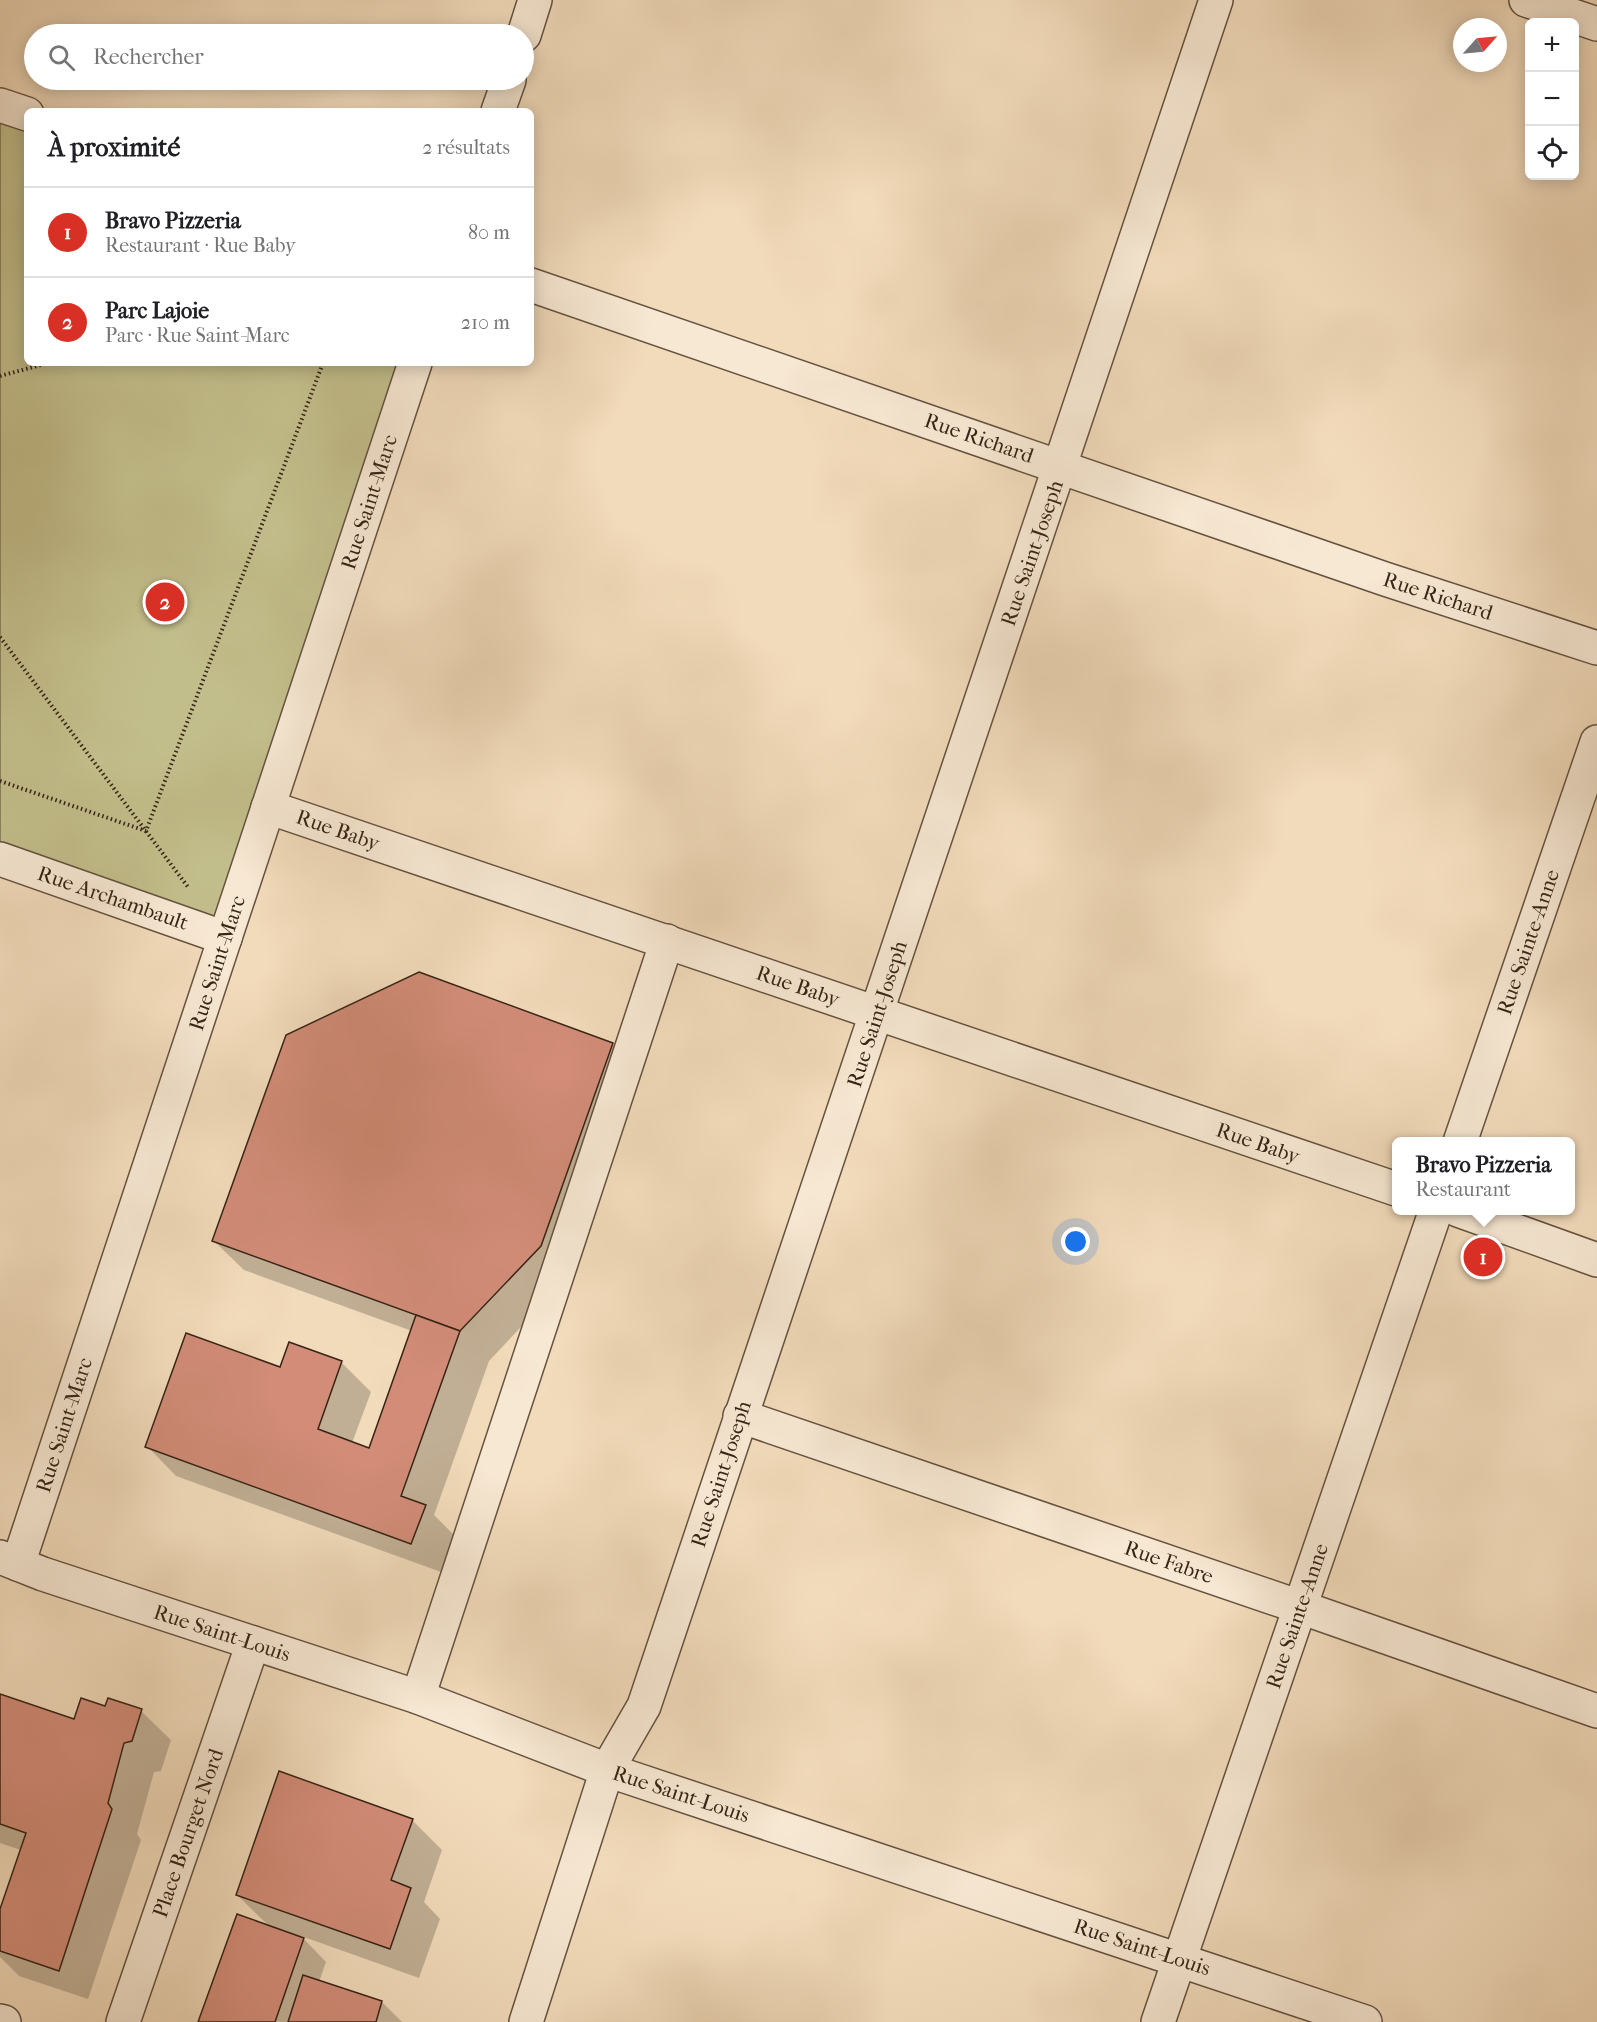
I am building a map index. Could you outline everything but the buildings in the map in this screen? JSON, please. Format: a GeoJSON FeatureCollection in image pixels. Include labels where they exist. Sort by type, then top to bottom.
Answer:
{"type":"FeatureCollection","features":[{"type":"Feature","properties":{"kind":"street"},"geometry":{"type":"LineString","coordinates":[[527,24],[535,0]]}},
{"type":"Feature","properties":{"kind":"street","name":"Rue Saint-Joseph"},"geometry":{"type":"LineString","coordinates":[[526,2022],[607,1770],[644,1706],[1216,0]]}},
{"type":"Feature","properties":{"kind":"street"},"geometry":{"type":"LineString","coordinates":[[1526,0],[1597,24]]}},
{"type":"Feature","properties":{"kind":"street"},"geometry":{"type":"LineString","coordinates":[[499,108],[505,90]]}},
{"type":"Feature","properties":{"kind":"street"},"geometry":{"type":"LineString","coordinates":[[0,105],[24,113]]}},
{"type":"Feature","properties":{"kind":"street","name":"Rue Richard"},"geometry":{"type":"LineString","coordinates":[[534,286],[1385,579],[1597,648]]}},
{"type":"Feature","properties":{"kind":"street","name":"Rue Saint-Marc"},"geometry":{"type":"LineString","coordinates":[[9,1560],[225,938],[414,366]]}},
{"type":"Feature","properties":{"kind":"street","name":"Rue Sainte-Anne"},"geometry":{"type":"LineString","coordinates":[[1462,1137],[1597,742]]}},
{"type":"Feature","properties":{"kind":"street","name":"Rue Baby"},"geometry":{"type":"LineString","coordinates":[[268,807],[1392,1188]]}},
{"type":"Feature","properties":{"kind":"street","name":"Rue Archambault"},"geometry":{"type":"LineString","coordinates":[[0,859],[225,938]]}},
{"type":"Feature","properties":{"kind":"street"},"geometry":{"type":"LineString","coordinates":[[418,1696],[667,941]]}},
{"type":"Feature","properties":{"kind":"street","name":"Rue Sainte-Anne"},"geometry":{"type":"LineString","coordinates":[[1158,2022],[1434,1215]]}},
{"type":"Feature","properties":{"kind":"street"},"geometry":{"type":"LineString","coordinates":[[1472,1215],[1597,1260]]}},
{"type":"Feature","properties":{"kind":"street","name":"Rue Fabre"},"geometry":{"type":"LineString","coordinates":[[740,1416],[1597,1711]]}},
{"type":"Feature","properties":{"kind":"street","name":"Rue Saint-Louis"},"geometry":{"type":"LineString","coordinates":[[9,1560],[43,1575],[418,1696],[607,1770],[1365,2022]]}},
{"type":"Feature","properties":{"kind":"street","name":"Place Bourget Nord"},"geometry":{"type":"LineString","coordinates":[[123,2022],[253,1643]]}},
{"type":"Feature","properties":{"kind":"path"},"geometry":{"type":"LineString","coordinates":[[0,376],[37,366]]}},
{"type":"Feature","properties":{"kind":"path"},"geometry":{"type":"LineString","coordinates":[[146,831],[322,366]]}},
{"type":"Feature","properties":{"kind":"path"},"geometry":{"type":"LineString","coordinates":[[0,637],[192,893]]}},
{"type":"Feature","properties":{"kind":"path"},"geometry":{"type":"LineString","coordinates":[[0,781],[146,831]]}},
{"type":"Feature","properties":{"kind":"shaded area"},"geometry":{"type":"Polygon","coordinates":[[[0,104],[24,112],[24,366],[414,366],[225,938],[0,867],[0,104]]]}},
{"type":"Feature","properties":{"kind":"place","name":"Parc Lajoie"},"geometry":{"type":"Point","coordinates":[165,602]}},
{"type":"Feature","properties":{"kind":"place","name":"Bravo Pizzeria"},"geometry":{"type":"Point","coordinates":[1483,1257]}}]}
